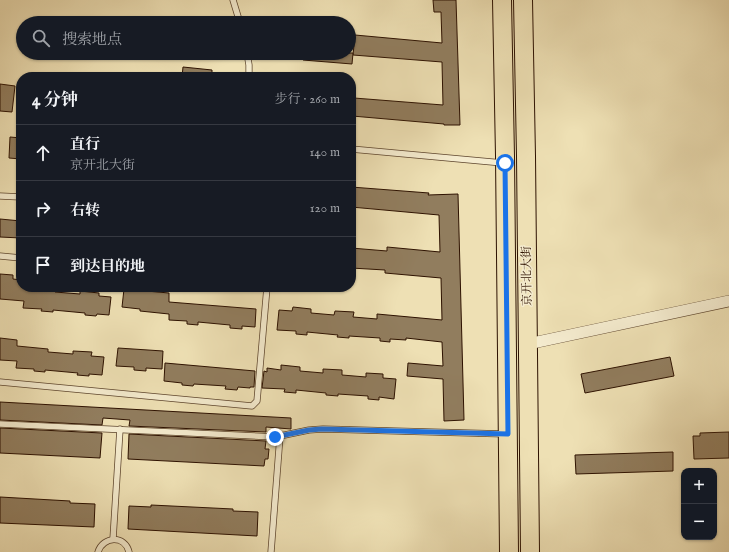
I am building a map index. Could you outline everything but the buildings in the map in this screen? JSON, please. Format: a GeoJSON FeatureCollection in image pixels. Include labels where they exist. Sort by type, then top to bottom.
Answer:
{"type":"FeatureCollection","features":[{"type":"Feature","properties":{"kind":"main road","name":"京开北大街"},"geometry":{"type":"LineString","coordinates":[[502,0],[509,552]]}},
{"type":"Feature","properties":{"kind":"main road","name":"京开北大街"},"geometry":{"type":"LineString","coordinates":[[523,0],[530,552]]}},
{"type":"Feature","properties":{"kind":"street"},"geometry":{"type":"LineString","coordinates":[[528,344],[729,301]]}},
{"type":"Feature","properties":{"kind":"lane"},"geometry":{"type":"LineString","coordinates":[[233,0],[238,16]]}},
{"type":"Feature","properties":{"kind":"lane"},"geometry":{"type":"LineString","coordinates":[[248,60],[249,72]]}},
{"type":"Feature","properties":{"kind":"lane"},"geometry":{"type":"LineString","coordinates":[[356,149],[505,163]]}},
{"type":"Feature","properties":{"kind":"lane"},"geometry":{"type":"LineString","coordinates":[[0,196],[16,197]]}},
{"type":"Feature","properties":{"kind":"lane"},"geometry":{"type":"LineString","coordinates":[[0,256],[16,258]]}},
{"type":"Feature","properties":{"kind":"lane"},"geometry":{"type":"LineString","coordinates":[[0,382],[252,406],[257,401],[266,292]]}},
{"type":"Feature","properties":{"kind":"lane"},"geometry":{"type":"LineString","coordinates":[[0,424],[280,436],[322,429],[508,434]]}},
{"type":"Feature","properties":{"kind":"lane"},"geometry":{"type":"LineString","coordinates":[[113,539],[120,429]]}},
{"type":"Feature","properties":{"kind":"lane"},"geometry":{"type":"LineString","coordinates":[[271,552],[280,436]]}},
{"type":"Feature","properties":{"kind":"lane"},"geometry":{"type":"LineString","coordinates":[[98,552],[102,543],[113,539],[120,540],[125,544],[129,552]]}},
{"type":"Feature","properties":{"kind":"route"},"geometry":{"type":"LineString","coordinates":[[275,437],[322,429],[508,434],[505,163]]}}]}
